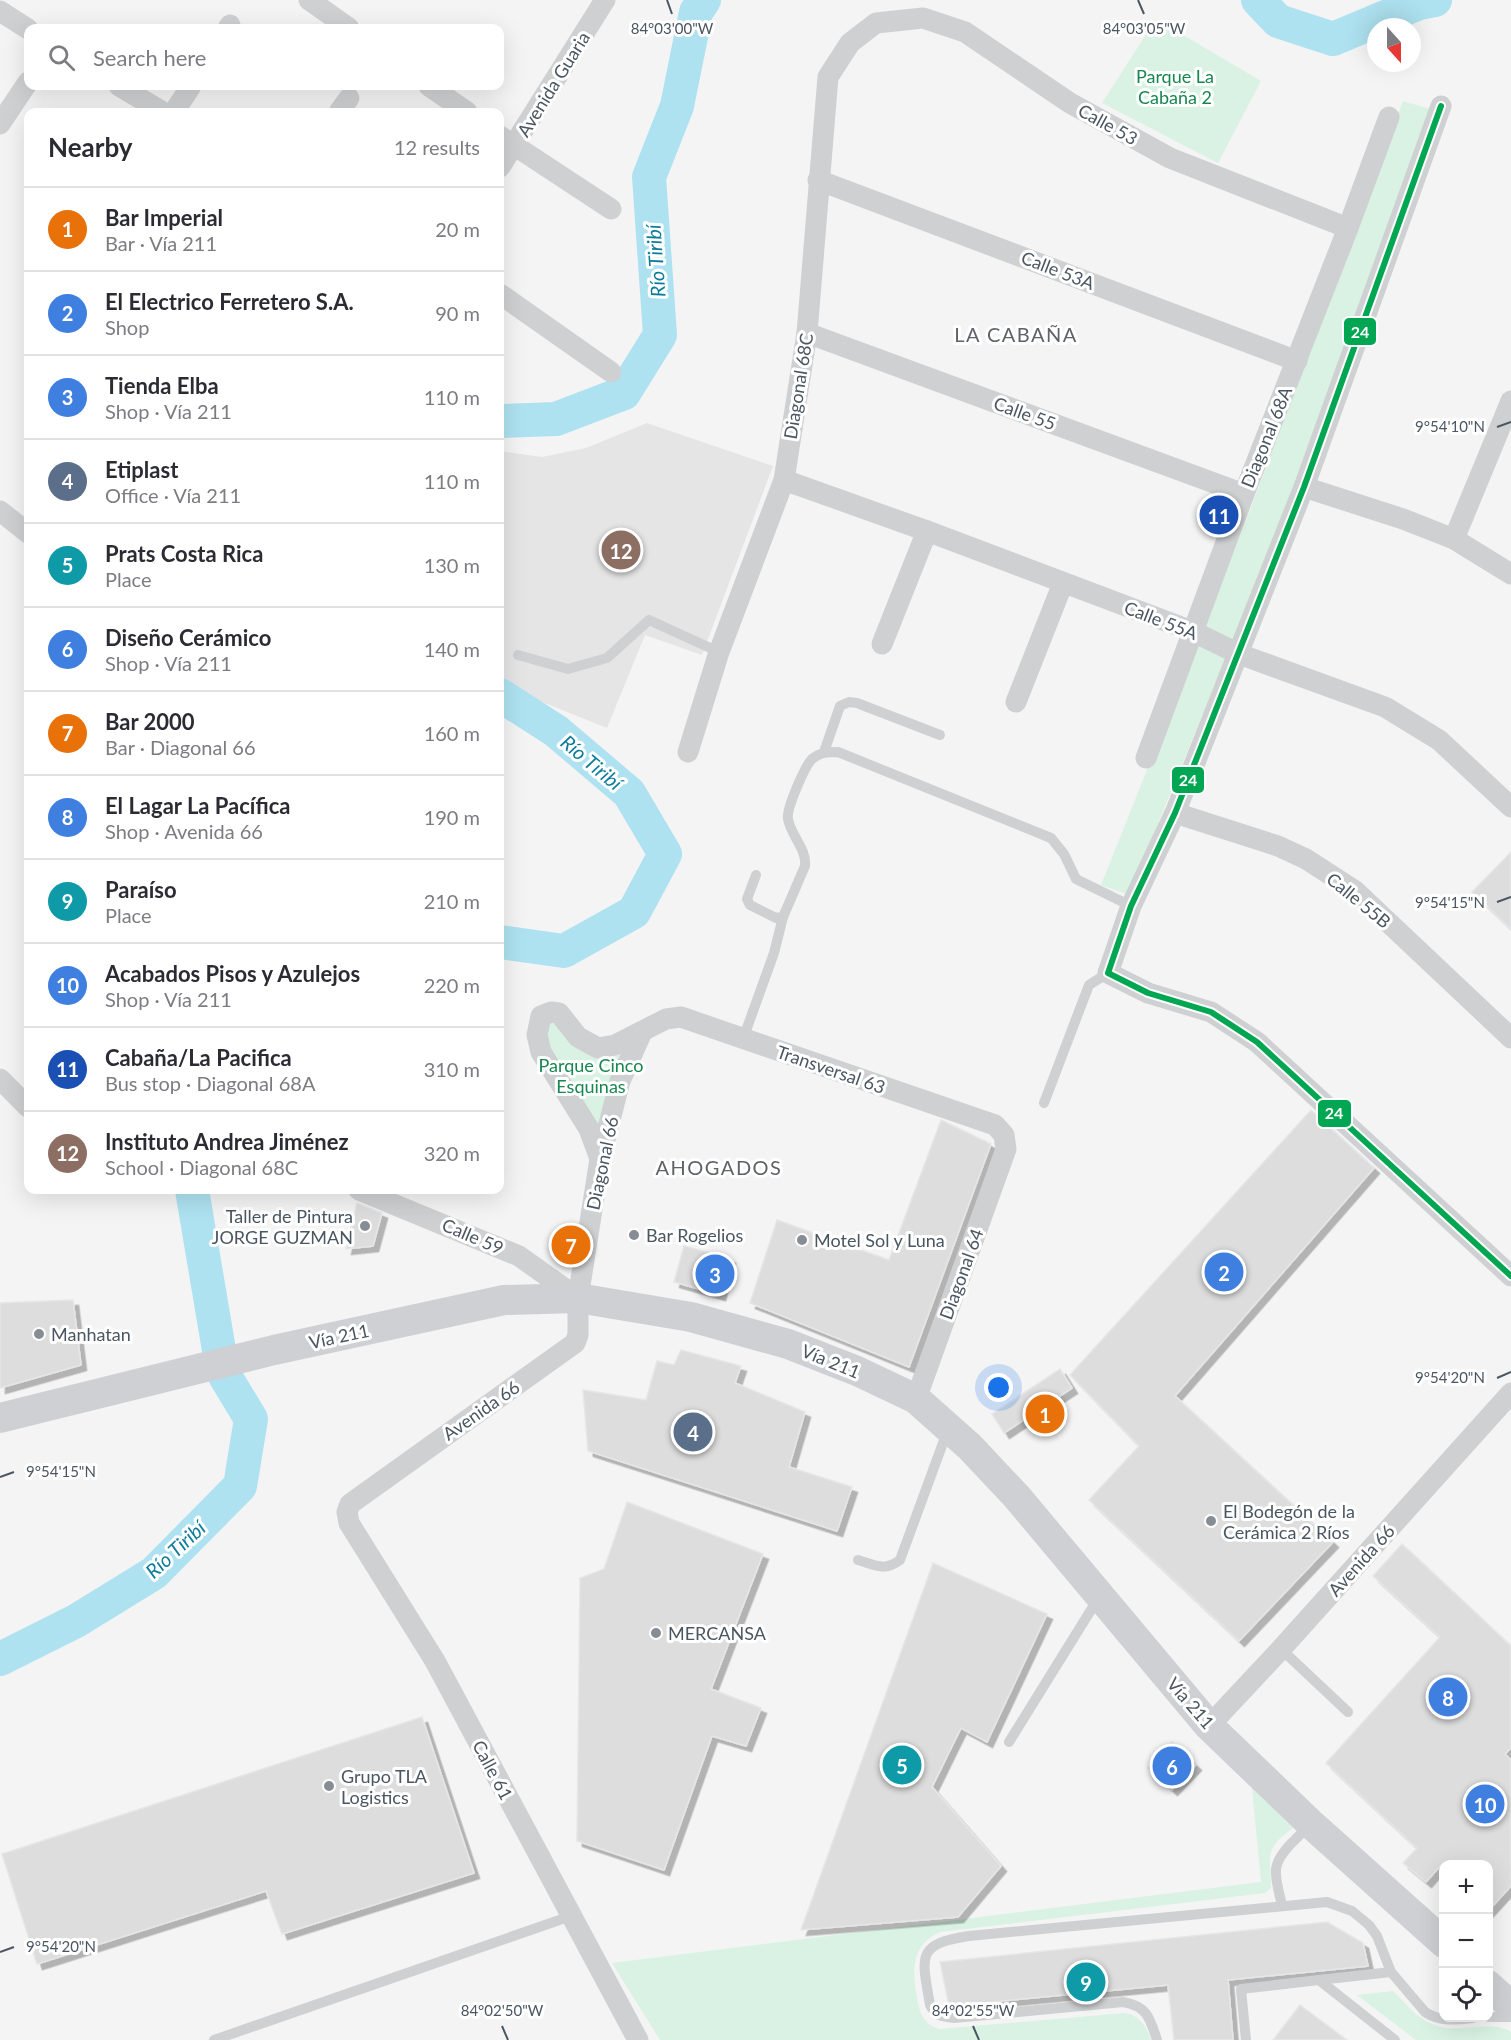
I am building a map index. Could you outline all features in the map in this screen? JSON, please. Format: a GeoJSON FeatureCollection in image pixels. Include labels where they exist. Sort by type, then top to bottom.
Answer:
{"type":"FeatureCollection","features":[{"type":"Feature","properties":{"kind":"main road","name":"Vía 211"},"geometry":{"type":"LineString","coordinates":[[0,1418],[274,1350],[504,1300],[578,1298],[690,1317],[788,1344],[857,1371],[916,1399],[970,1447],[1017,1497],[1209,1726],[1311,1824],[1439,1939]]}},
{"type":"Feature","properties":{"kind":"main road"},"geometry":{"type":"LineString","coordinates":[[1493,1990],[1511,2006]]}},
{"type":"Feature","properties":{"kind":"street"},"geometry":{"type":"LineString","coordinates":[[309,0],[343,24]]}},
{"type":"Feature","properties":{"kind":"street","name":"Avenida Guaria"},"geometry":{"type":"LineString","coordinates":[[507,141],[605,0]]}},
{"type":"Feature","properties":{"kind":"street"},"geometry":{"type":"LineString","coordinates":[[0,11],[24,26]]}},
{"type":"Feature","properties":{"kind":"street","name":"Calle 53"},"geometry":{"type":"LineString","coordinates":[[876,23],[923,18],[964,32],[1070,103],[1170,158],[1348,228]]}},
{"type":"Feature","properties":{"kind":"street","name":"Diagonal 68C"},"geometry":{"type":"LineString","coordinates":[[688,752],[719,652],[784,480],[807,333],[828,77],[850,43],[876,23]]}},
{"type":"Feature","properties":{"kind":"street"},"geometry":{"type":"LineString","coordinates":[[0,124],[24,88]]}},
{"type":"Feature","properties":{"kind":"street"},"geometry":{"type":"LineString","coordinates":[[126,90],[156,108]]}},
{"type":"Feature","properties":{"kind":"street"},"geometry":{"type":"LineString","coordinates":[[177,108],[188,90]]}},
{"type":"Feature","properties":{"kind":"street"},"geometry":{"type":"LineString","coordinates":[[435,90],[461,108]]}},
{"type":"Feature","properties":{"kind":"street"},"geometry":{"type":"LineString","coordinates":[[1441,106],[1304,487],[1175,813],[1131,906],[1108,973],[1149,993],[1211,1012],[1257,1042],[1511,1276]]}},
{"type":"Feature","properties":{"kind":"street","name":"Diagonal 68A"},"geometry":{"type":"LineString","coordinates":[[1146,758],[1192,631],[1389,117]]}},
{"type":"Feature","properties":{"kind":"street"},"geometry":{"type":"LineString","coordinates":[[507,141],[611,209]]}},
{"type":"Feature","properties":{"kind":"street","name":"Calle 53A"},"geometry":{"type":"LineString","coordinates":[[818,180],[1297,361]]}},
{"type":"Feature","properties":{"kind":"street"},"geometry":{"type":"LineString","coordinates":[[504,297],[611,372]]}},
{"type":"Feature","properties":{"kind":"street","name":"Calle 55"},"geometry":{"type":"LineString","coordinates":[[807,333],[1244,494]]}},
{"type":"Feature","properties":{"kind":"street"},"geometry":{"type":"LineString","coordinates":[[1454,538],[1511,401]]}},
{"type":"Feature","properties":{"kind":"street","name":"Calle 55A"},"geometry":{"type":"LineString","coordinates":[[784,480],[927,531],[1192,631],[1239,654],[1385,708],[1439,740],[1511,807]]}},
{"type":"Feature","properties":{"kind":"street"},"geometry":{"type":"LineString","coordinates":[[1304,487],[1454,538],[1511,574]]}},
{"type":"Feature","properties":{"kind":"street"},"geometry":{"type":"LineString","coordinates":[[0,511],[24,530]]}},
{"type":"Feature","properties":{"kind":"street"},"geometry":{"type":"LineString","coordinates":[[882,644],[927,531]]}},
{"type":"Feature","properties":{"kind":"street"},"geometry":{"type":"LineString","coordinates":[[1016,702],[1063,584]]}},
{"type":"Feature","properties":{"kind":"street","name":"Calle 55B"},"geometry":{"type":"LineString","coordinates":[[1175,813],[1278,846],[1306,859],[1354,890],[1511,1038]]}},
{"type":"Feature","properties":{"kind":"street","name":"Transversal 63"},"geometry":{"type":"LineString","coordinates":[[600,1159],[589,1129],[541,1052],[537,1035],[541,1016],[551,1012],[559,1013],[578,1037],[598,1048],[615,1045],[666,1018],[681,1017],[995,1125],[1004,1135],[1006,1149]]}},
{"type":"Feature","properties":{"kind":"street","name":"Diagonal 66"},"geometry":{"type":"LineString","coordinates":[[578,1298],[600,1159],[620,1081],[642,1032]]}},
{"type":"Feature","properties":{"kind":"street"},"geometry":{"type":"LineString","coordinates":[[0,1079],[24,1103]]}},
{"type":"Feature","properties":{"kind":"street","name":"Diagonal 64"},"geometry":{"type":"LineString","coordinates":[[916,1399],[1006,1149]]}},
{"type":"Feature","properties":{"kind":"street","name":"Calle 59"},"geometry":{"type":"LineString","coordinates":[[369,1194],[519,1256],[578,1298]]}},
{"type":"Feature","properties":{"kind":"street","name":"Avenida 66"},"geometry":{"type":"LineString","coordinates":[[350,1504],[575,1343],[578,1335],[578,1298]]}},
{"type":"Feature","properties":{"kind":"street","name":"Avenida 66"},"geometry":{"type":"LineString","coordinates":[[1209,1726],[1511,1393]]}},
{"type":"Feature","properties":{"kind":"street","name":"Calle 61"},"geometry":{"type":"LineString","coordinates":[[350,1504],[349,1523],[435,1661],[639,2040]]}},
{"type":"Feature","properties":{"kind":"lane"},"geometry":{"type":"LineString","coordinates":[[518,655],[568,669],[607,658],[649,620],[719,652]]}},
{"type":"Feature","properties":{"kind":"lane"},"geometry":{"type":"LineString","coordinates":[[824,752],[840,706],[849,702],[858,703],[940,735]]}},
{"type":"Feature","properties":{"kind":"lane"},"geometry":{"type":"LineString","coordinates":[[743,1038],[774,953],[783,917],[805,866],[806,859],[788,820],[788,808],[810,761],[824,752],[838,752],[855,758],[1051,838],[1064,854],[1076,879],[1131,906]]}},
{"type":"Feature","properties":{"kind":"lane"},"geometry":{"type":"LineString","coordinates":[[756,875],[747,899],[748,902],[776,918],[783,917]]}},
{"type":"Feature","properties":{"kind":"lane"},"geometry":{"type":"LineString","coordinates":[[1044,1103],[1089,985],[1108,973]]}},
{"type":"Feature","properties":{"kind":"lane"},"geometry":{"type":"LineString","coordinates":[[858,1560],[882,1568],[891,1567],[900,1560],[949,1428]]}},
{"type":"Feature","properties":{"kind":"lane"},"geometry":{"type":"LineString","coordinates":[[1009,1742],[1100,1597]]}},
{"type":"Feature","properties":{"kind":"lane"},"geometry":{"type":"LineString","coordinates":[[1281,1649],[1348,1712]]}},
{"type":"Feature","properties":{"kind":"lane"},"geometry":{"type":"LineString","coordinates":[[1282,1906],[1276,1878],[1277,1863],[1311,1824]]}},
{"type":"Feature","properties":{"kind":"lane"},"geometry":{"type":"LineString","coordinates":[[1156,2040],[1148,2018],[1141,2007],[1123,2002],[954,2018],[939,2015],[933,2012],[930,2005],[925,1956],[930,1947],[937,1943],[969,1936],[1327,1902],[1352,1911],[1369,1924],[1377,1936],[1391,1972],[1420,2008],[1439,2018]]}},
{"type":"Feature","properties":{"kind":"lane"},"geometry":{"type":"LineString","coordinates":[[214,2040],[571,1916]]}},
{"type":"Feature","properties":{"kind":"lane"},"geometry":{"type":"LineString","coordinates":[[1246,2040],[1242,1989],[1391,1972]]}},
{"type":"Feature","properties":{"kind":"lane"},"geometry":{"type":"LineString","coordinates":[[1319,1980],[1395,2040]]}},
{"type":"Feature","properties":{"kind":"lane"},"geometry":{"type":"LineString","coordinates":[[1493,2017],[1511,2017]]}},
{"type":"Feature","properties":{"kind":"shaded area"},"geometry":{"type":"Polygon","coordinates":[[[647,423],[773,466],[702,655],[645,635],[607,728],[504,687],[504,452],[542,457],[586,448],[647,423]]]}},
{"type":"Feature","properties":{"kind":"green space","name":"Parque La Cabaña 2"},"geometry":{"type":"Polygon","coordinates":[[[1156,19],[1261,81],[1218,163],[1102,103],[1156,19]]]}},
{"type":"Feature","properties":{"kind":"green space"},"geometry":{"type":"Polygon","coordinates":[[[1403,101],[1430,109],[1274,539],[1129,895],[1101,885],[1246,521],[1403,101]]]}},
{"type":"Feature","properties":{"kind":"green space","name":"Parque Cinco Esquinas"},"geometry":{"type":"Polygon","coordinates":[[[551,1016],[574,1040],[627,1046],[600,1138],[545,1050],[544,1022],[551,1016]]]}},
{"type":"Feature","properties":{"kind":"green space"},"geometry":{"type":"Polygon","coordinates":[[[1252,1788],[1293,1828],[1273,1848],[1270,1860],[1271,1888],[1265,1893],[940,1932],[924,1943],[916,1957],[914,1974],[917,1999],[925,2020],[934,2027],[940,2029],[1125,2013],[1142,2022],[1151,2040],[660,2040],[612,1963],[1261,1882],[1252,1788]]]}},
{"type":"Feature","properties":{"kind":"green space"},"geometry":{"type":"Polygon","coordinates":[[[1393,1991],[1414,2012],[1433,2024],[1449,2028],[1496,2027],[1511,2032],[1511,2040],[1416,2040],[1357,1995],[1393,1991]]]}},
{"type":"Feature","properties":{"kind":"building"},"geometry":{"type":"Polygon","coordinates":[[[1511,852],[1511,929],[1472,892],[1511,852]]]}},
{"type":"Feature","properties":{"kind":"building"},"geometry":{"type":"Polygon","coordinates":[[[1311,1110],[1374,1168],[1175,1396],[1333,1542],[1239,1641],[1089,1500],[1139,1446],[1070,1375],[1311,1110]]]}},
{"type":"Feature","properties":{"kind":"building","name":"Motel Sol y Luna"},"geometry":{"type":"Polygon","coordinates":[[[941,1120],[991,1144],[909,1367],[750,1303],[777,1220],[889,1260],[941,1120]]]}},
{"type":"Feature","properties":{"kind":"building","name":"Taller de Pintura JORGE GUZMAN"},"geometry":{"type":"Polygon","coordinates":[[[357,1203],[382,1213],[373,1246],[346,1249],[357,1203]]]}},
{"type":"Feature","properties":{"kind":"building"},"geometry":{"type":"Polygon","coordinates":[[[565,1229],[576,1231],[571,1260],[561,1259],[565,1229]]]}},
{"type":"Feature","properties":{"kind":"building"},"geometry":{"type":"Polygon","coordinates":[[[684,1246],[730,1258],[720,1295],[674,1282],[684,1246]]]}},
{"type":"Feature","properties":{"kind":"building","name":"Manhatan"},"geometry":{"type":"Polygon","coordinates":[[[73,1300],[81,1365],[0,1388],[0,1303],[73,1300]]]}},
{"type":"Feature","properties":{"kind":"building"},"geometry":{"type":"Polygon","coordinates":[[[681,1350],[741,1366],[735,1383],[805,1412],[789,1467],[852,1487],[837,1531],[588,1451],[583,1390],[646,1400],[657,1361],[674,1365],[681,1350]]]}},
{"type":"Feature","properties":{"kind":"building"},"geometry":{"type":"Polygon","coordinates":[[[1060,1369],[1072,1388],[1004,1433],[992,1414],[1060,1369]]]}},
{"type":"Feature","properties":{"kind":"building","name":"MERCANSA"},"geometry":{"type":"Polygon","coordinates":[[[627,1502],[763,1554],[711,1689],[761,1708],[746,1746],[712,1736],[664,1870],[577,1841],[580,1578],[604,1569],[627,1502]]]}},
{"type":"Feature","properties":{"kind":"building"},"geometry":{"type":"Polygon","coordinates":[[[1402,1544],[1511,1646],[1511,1748],[1505,1754],[1511,1760],[1511,1886],[1493,1906],[1493,1860],[1439,1860],[1439,1867],[1426,1882],[1403,1863],[1417,1848],[1326,1763],[1440,1637],[1373,1576],[1402,1544]]]}},
{"type":"Feature","properties":{"kind":"building"},"geometry":{"type":"Polygon","coordinates":[[[933,1563],[1047,1614],[987,1742],[961,1728],[932,1787],[1001,1866],[958,1917],[801,1930],[933,1563]]]}},
{"type":"Feature","properties":{"kind":"building","name":"Grupo TLA Logistics"},"geometry":{"type":"Polygon","coordinates":[[[422,1717],[474,1873],[282,1934],[266,1891],[37,1964],[2,1854],[422,1717]]]}},
{"type":"Feature","properties":{"kind":"building"},"geometry":{"type":"Polygon","coordinates":[[[1172,1742],[1196,1765],[1172,1790],[1148,1768],[1172,1742]]]}},
{"type":"Feature","properties":{"kind":"building"},"geometry":{"type":"Polygon","coordinates":[[[1327,1922],[1363,1943],[1368,1966],[1228,1980],[1233,2040],[1174,2040],[1168,1985],[949,2006],[940,1962],[1327,1922]]]}},
{"type":"Feature","properties":{"kind":"building"},"geometry":{"type":"Polygon","coordinates":[[[1300,2005],[1347,2040],[1273,2040],[1300,2005]]]}},
{"type":"Feature","properties":{"kind":"waterway","name":"Río Tiribí"},"geometry":{"type":"LineString","coordinates":[[504,421],[556,419],[624,393],[660,335],[649,177],[677,106],[696,12],[704,0]]}},
{"type":"Feature","properties":{"kind":"waterway","name":"Río Tiribí"},"geometry":{"type":"LineString","coordinates":[[1258,0],[1278,21],[1333,39],[1419,3],[1435,0]]}},
{"type":"Feature","properties":{"kind":"waterway","name":"Río Tiribí"},"geometry":{"type":"LineString","coordinates":[[504,698],[556,731],[629,793],[665,854],[634,912],[564,951],[504,943]]}},
{"type":"Feature","properties":{"kind":"waterway","name":"Río Tiribí"},"geometry":{"type":"LineString","coordinates":[[193,1194],[220,1356]]}},
{"type":"Feature","properties":{"kind":"waterway","name":"Río Tiribí"},"geometry":{"type":"LineString","coordinates":[[0,1659],[76,1621],[154,1573],[240,1486],[251,1419],[225,1376]]}},
{"type":"Feature","properties":{"kind":"transit line","name":"24"},"geometry":{"type":"LineString","coordinates":[[1441,106],[1304,487],[1175,813],[1131,906],[1108,973],[1148,993],[1211,1012],[1257,1042],[1511,1276]]}},
{"type":"Feature","properties":{"kind":"place","name":"Cabaña/La Pacifica"},"geometry":{"type":"Point","coordinates":[1219,515]}},
{"type":"Feature","properties":{"kind":"place","name":"Instituto Andrea Jiménez"},"geometry":{"type":"Point","coordinates":[621,550]}},
{"type":"Feature","properties":{"kind":"place","name":"Taller de Pintura JORGE GUZMAN"},"geometry":{"type":"Point","coordinates":[365,1226]}},
{"type":"Feature","properties":{"kind":"place","name":"Bar Rogelios"},"geometry":{"type":"Point","coordinates":[634,1235]}},
{"type":"Feature","properties":{"kind":"place","name":"Motel Sol y Luna"},"geometry":{"type":"Point","coordinates":[802,1240]}},
{"type":"Feature","properties":{"kind":"place","name":"Bar 2000"},"geometry":{"type":"Point","coordinates":[571,1245]}},
{"type":"Feature","properties":{"kind":"place","name":"El Electrico Ferretero S.A."},"geometry":{"type":"Point","coordinates":[1224,1272]}},
{"type":"Feature","properties":{"kind":"place","name":"Tienda Elba"},"geometry":{"type":"Point","coordinates":[715,1274]}},
{"type":"Feature","properties":{"kind":"place","name":"Manhatan"},"geometry":{"type":"Point","coordinates":[39,1334]}},
{"type":"Feature","properties":{"kind":"place","name":"Bar Imperial"},"geometry":{"type":"Point","coordinates":[1045,1414]}},
{"type":"Feature","properties":{"kind":"place","name":"Etiplast"},"geometry":{"type":"Point","coordinates":[693,1432]}},
{"type":"Feature","properties":{"kind":"place","name":"El Bodegón de la Cerámica 2 Ríos"},"geometry":{"type":"Point","coordinates":[1211,1521]}},
{"type":"Feature","properties":{"kind":"place","name":"MERCANSA"},"geometry":{"type":"Point","coordinates":[656,1633]}},
{"type":"Feature","properties":{"kind":"place","name":"El Lagar La Pacífica"},"geometry":{"type":"Point","coordinates":[1448,1697]}},
{"type":"Feature","properties":{"kind":"place","name":"Prats Costa Rica"},"geometry":{"type":"Point","coordinates":[902,1765]}},
{"type":"Feature","properties":{"kind":"place","name":"Diseño Cerámico"},"geometry":{"type":"Point","coordinates":[1172,1766]}},
{"type":"Feature","properties":{"kind":"place","name":"Grupo TLA Logistics"},"geometry":{"type":"Point","coordinates":[329,1786]}},
{"type":"Feature","properties":{"kind":"place","name":"Acabados Pisos y Azulejos"},"geometry":{"type":"Point","coordinates":[1485,1804]}},
{"type":"Feature","properties":{"kind":"place","name":"Paraíso"},"geometry":{"type":"Point","coordinates":[1086,1982]}},
{"type":"Feature","properties":{"kind":"district","name":"LA CABAÑA"},"geometry":{"type":"Point","coordinates":[1016,334]}},
{"type":"Feature","properties":{"kind":"district","name":"AHOGADOS"},"geometry":{"type":"Point","coordinates":[719,1167]}}]}
